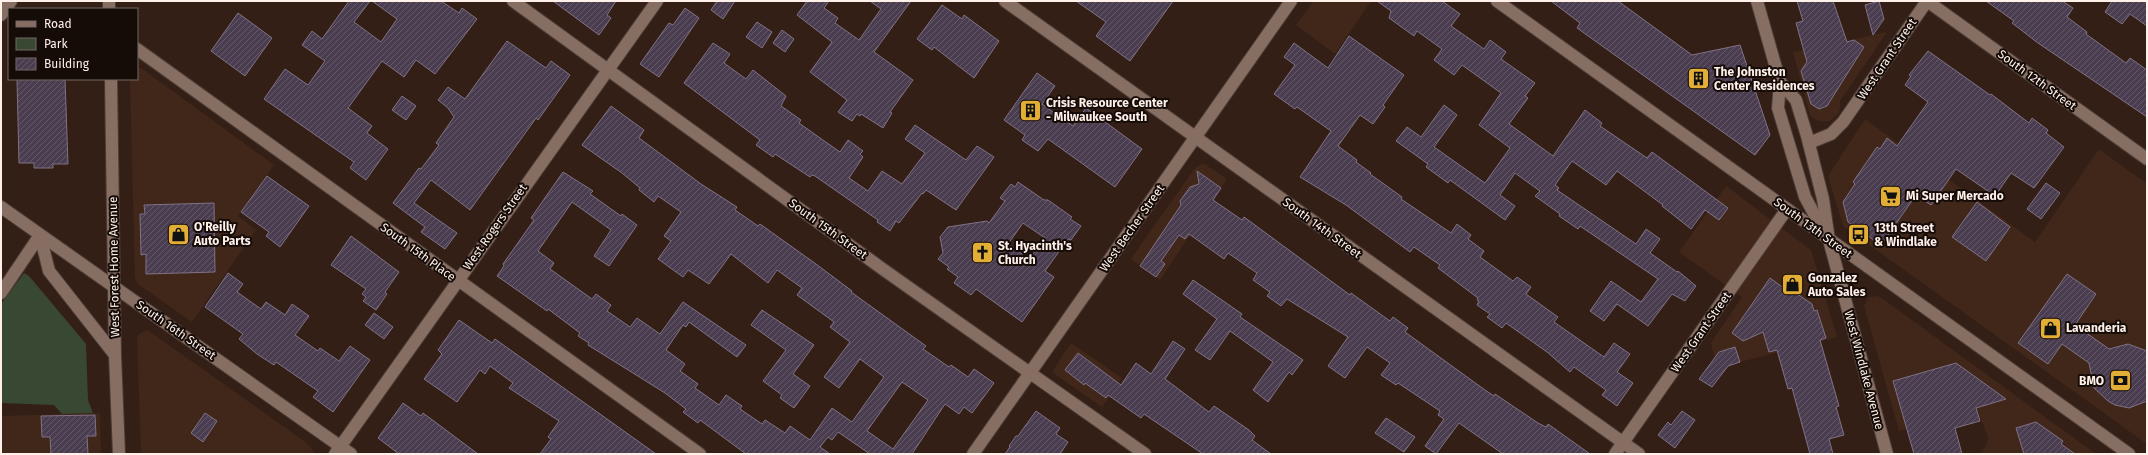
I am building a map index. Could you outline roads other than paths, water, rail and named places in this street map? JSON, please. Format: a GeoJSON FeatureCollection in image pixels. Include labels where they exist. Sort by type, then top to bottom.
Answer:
{"type":"FeatureCollection","features":[{"type":"Feature","properties":{"kind":"street"},"geometry":{"type":"LineString","coordinates":[[1,15],[11,1]]}},
{"type":"Feature","properties":{"kind":"street","name":"South 15th Street"},"geometry":{"type":"LineString","coordinates":[[513,1],[884,270],[1031,372],[1145,454]]}},
{"type":"Feature","properties":{"kind":"street","name":"West Rogers Street"},"geometry":{"type":"LineString","coordinates":[[338,450],[657,1]]}},
{"type":"Feature","properties":{"kind":"street","name":"South 14th Street"},"geometry":{"type":"LineString","coordinates":[[1006,1],[1639,454]]}},
{"type":"Feature","properties":{"kind":"street","name":"West Becher Street"},"geometry":{"type":"LineString","coordinates":[[972,454],[1291,1]]}},
{"type":"Feature","properties":{"kind":"street","name":"South 13th Street"},"geometry":{"type":"LineString","coordinates":[[1497,1],[2129,454]]}},
{"type":"Feature","properties":{"kind":"street","name":"West Windlake Avenue"},"geometry":{"type":"LineString","coordinates":[[1757,1],[1780,82],[1778,108],[1805,197],[1829,240]]}},
{"type":"Feature","properties":{"kind":"street","name":"West Grant Street"},"geometry":{"type":"LineString","coordinates":[[1809,143],[1831,134],[1843,122],[1927,1]]}},
{"type":"Feature","properties":{"kind":"street","name":"South 12th Street"},"geometry":{"type":"LineString","coordinates":[[1927,1],[2147,159]]}},
{"type":"Feature","properties":{"kind":"street","name":"South 15th Place"},"geometry":{"type":"LineString","coordinates":[[138,50],[700,454]]}},
{"type":"Feature","properties":{"kind":"street","name":"West Forest Home Avenue"},"geometry":{"type":"LineString","coordinates":[[111,80],[115,355],[119,454]]}},
{"type":"Feature","properties":{"kind":"street","name":"West Windlake Avenue"},"geometry":{"type":"LineString","coordinates":[[1780,82],[1796,100],[1809,143],[1823,198],[1829,240],[1887,454]]}},
{"type":"Feature","properties":{"kind":"street","name":"South 16th Street"},"geometry":{"type":"LineString","coordinates":[[1,207],[115,287],[338,450],[351,454]]}},
{"type":"Feature","properties":{"kind":"street","name":"West Grant Street"},"geometry":{"type":"LineString","coordinates":[[1615,454],[1787,209]]}},
{"type":"Feature","properties":{"kind":"street"},"geometry":{"type":"LineString","coordinates":[[1,293],[40,235]]}},
{"type":"Feature","properties":{"kind":"street"},"geometry":{"type":"LineString","coordinates":[[40,235],[49,271],[115,355]]}},
{"type":"Feature","properties":{"kind":"place","name":"The Johnston Center Residences"},"geometry":{"type":"Point","coordinates":[1699,79]}},
{"type":"Feature","properties":{"kind":"place","name":"Crisis Resource Center - Milwaukee South"},"geometry":{"type":"Point","coordinates":[1031,110]}},
{"type":"Feature","properties":{"kind":"place","name":"Mi Super Mercado"},"geometry":{"type":"Point","coordinates":[1890,196]}},
{"type":"Feature","properties":{"kind":"place","name":"O'Reilly Auto Parts"},"geometry":{"type":"Point","coordinates":[178,234]}},
{"type":"Feature","properties":{"kind":"place","name":"13th Street & Windlake"},"geometry":{"type":"Point","coordinates":[1858,235]}},
{"type":"Feature","properties":{"kind":"place","name":"St. Hyacinth's Church"},"geometry":{"type":"Point","coordinates":[982,253]}},
{"type":"Feature","properties":{"kind":"place","name":"Gonzalez Auto Sales"},"geometry":{"type":"Point","coordinates":[1792,285]}},
{"type":"Feature","properties":{"kind":"place","name":"Lavanderia"},"geometry":{"type":"Point","coordinates":[2050,328]}},
{"type":"Feature","properties":{"kind":"place","name":"BMO"},"geometry":{"type":"Point","coordinates":[2120,381]}}]}
